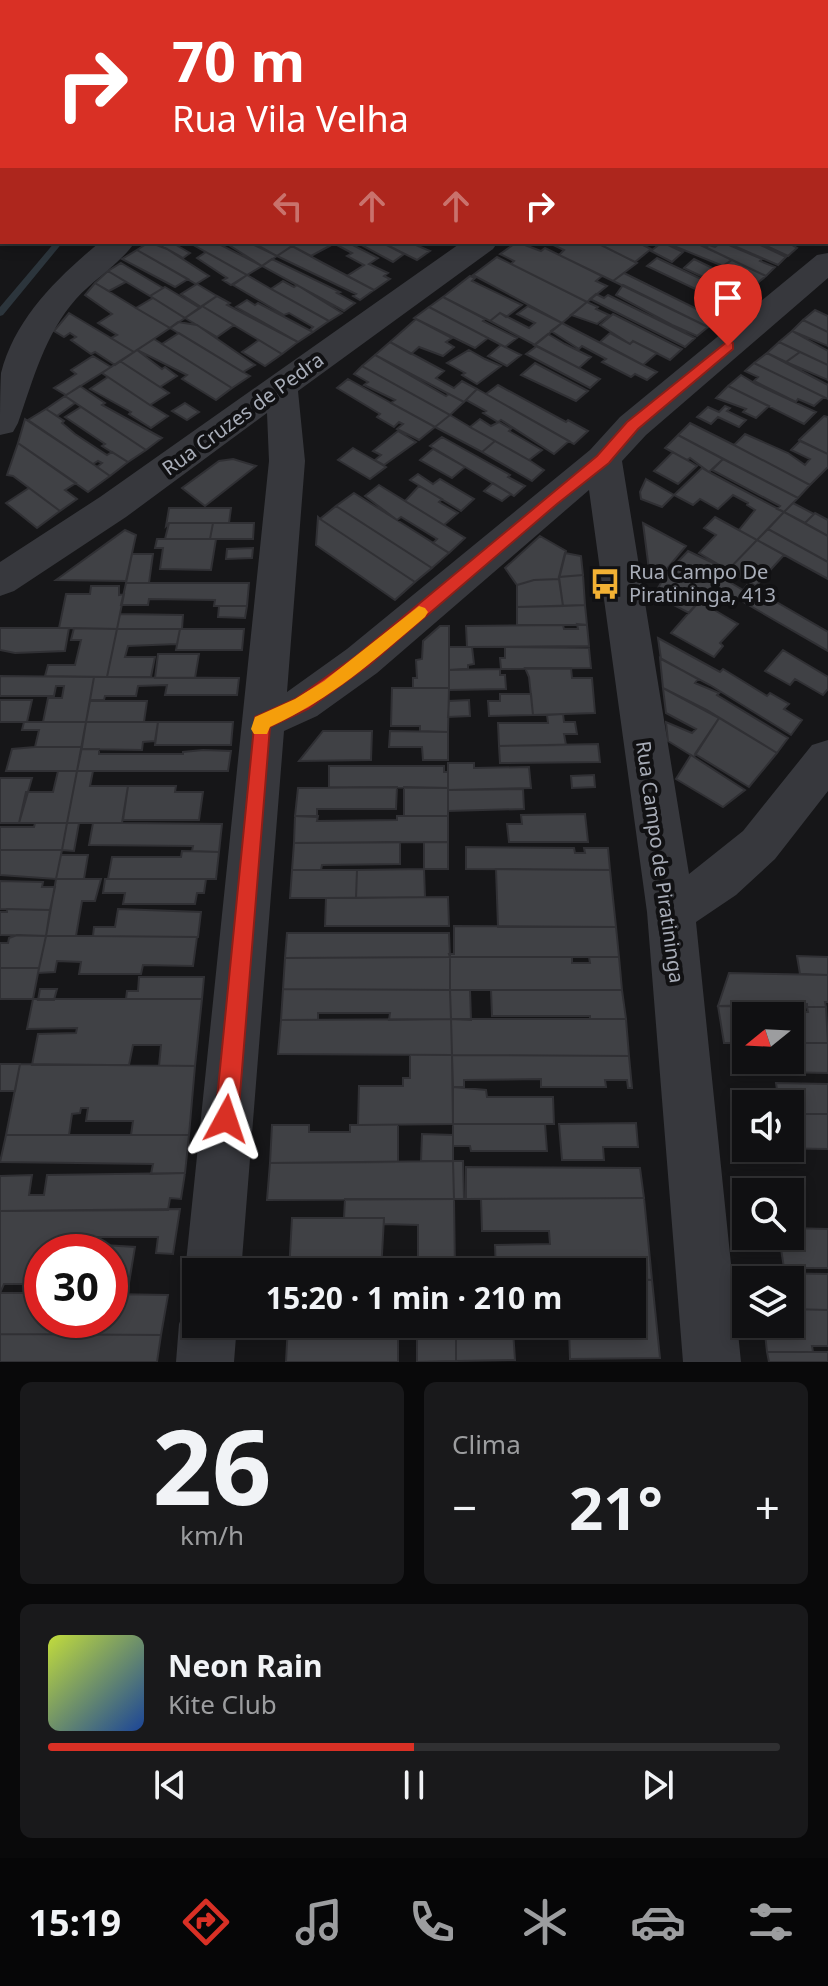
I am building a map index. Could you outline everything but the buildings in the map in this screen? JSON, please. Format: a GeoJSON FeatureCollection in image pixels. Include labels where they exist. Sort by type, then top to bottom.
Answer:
{"type":"FeatureCollection","features":[{"type":"Feature","properties":{"kind":"street"},"geometry":{"type":"LineString","coordinates":[[0,423],[46,314],[74,280],[117,244]]}},
{"type":"Feature","properties":{"kind":"street","name":"Rua Cruzes de Pedra"},"geometry":{"type":"LineString","coordinates":[[0,581],[113,507],[479,244]]}},
{"type":"Feature","properties":{"kind":"street"},"geometry":{"type":"LineString","coordinates":[[261,722],[302,704],[331,686],[603,459],[633,426],[828,262]]}},
{"type":"Feature","properties":{"kind":"street"},"geometry":{"type":"LineString","coordinates":[[214,1258],[287,461],[285,413],[280,388]]}},
{"type":"Feature","properties":{"kind":"street","name":"Rua Campo de Piratininga"},"geometry":{"type":"LineString","coordinates":[[603,459],[671,912],[712,1362]]}},
{"type":"Feature","properties":{"kind":"street"},"geometry":{"type":"LineString","coordinates":[[671,912],[719,880],[759,845],[828,758]]}},
{"type":"Feature","properties":{"kind":"street"},"geometry":{"type":"LineString","coordinates":[[205,1362],[207,1338]]}},
{"type":"Feature","properties":{"kind":"waterway"},"geometry":{"type":"LineString","coordinates":[[0,313],[57,244]]}},
{"type":"Feature","properties":{"kind":"slow traffic"},"geometry":{"type":"LineString","coordinates":[[261,729],[261,722],[302,704],[331,686],[419,612]]}},
{"type":"Feature","properties":{"kind":"place","name":"Rua Campo De Piratininga, 413"},"geometry":{"type":"Point","coordinates":[605,584]}},
{"type":"Feature","properties":{"kind":"route"},"geometry":{"type":"LineString","coordinates":[[226,1119],[261,722],[302,704],[331,686],[603,459],[633,426],[728,346]]}}]}
